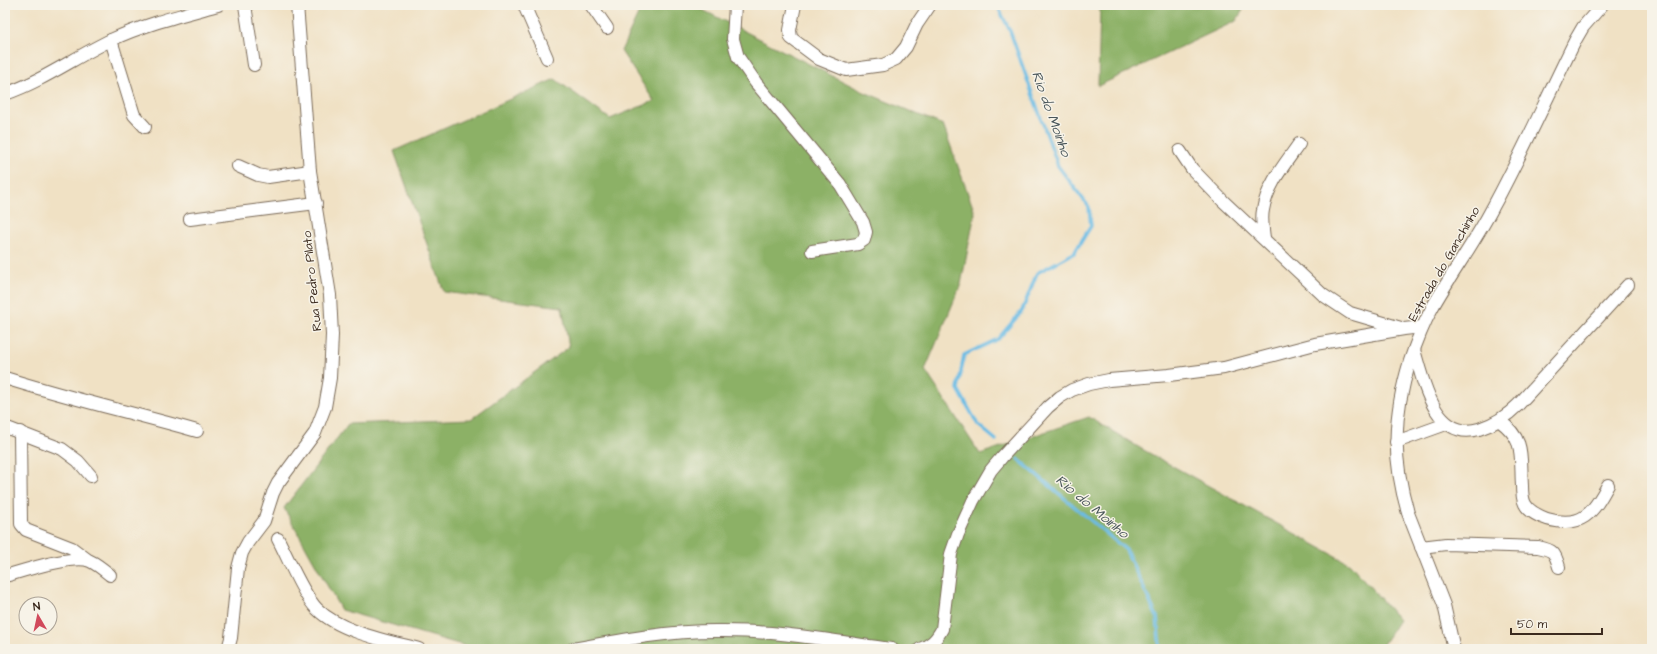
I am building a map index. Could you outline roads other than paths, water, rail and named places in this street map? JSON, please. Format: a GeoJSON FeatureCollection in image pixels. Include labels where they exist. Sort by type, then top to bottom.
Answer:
{"type":"FeatureCollection","features":[{"type":"Feature","properties":{"kind":"street"},"geometry":{"type":"LineString","coordinates":[[5,94],[33,83],[111,40],[168,19],[218,5]]}},
{"type":"Feature","properties":{"kind":"street"},"geometry":{"type":"LineString","coordinates":[[245,5],[254,65]]}},
{"type":"Feature","properties":{"kind":"street","name":"Rua Pedro Pilato"},"geometry":{"type":"LineString","coordinates":[[228,649],[231,638],[238,568],[242,554],[248,542],[264,521],[273,493],[278,483],[315,433],[325,407],[332,356],[331,311],[328,276],[310,171],[297,5]]}},
{"type":"Feature","properties":{"kind":"street"},"geometry":{"type":"LineString","coordinates":[[524,5],[547,58]]}},
{"type":"Feature","properties":{"kind":"street"},"geometry":{"type":"LineString","coordinates":[[591,5],[607,28]]}},
{"type":"Feature","properties":{"kind":"street"},"geometry":{"type":"LineString","coordinates":[[735,5],[733,39],[738,57],[756,83],[840,184],[863,222],[866,232],[864,240],[858,244],[812,251]]}},
{"type":"Feature","properties":{"kind":"street"},"geometry":{"type":"LineString","coordinates":[[795,5],[790,30],[791,38],[819,59],[846,70],[883,65],[896,59],[906,47],[930,5]]}},
{"type":"Feature","properties":{"kind":"street","name":"Estrada do Ganchinho"},"geometry":{"type":"LineString","coordinates":[[1454,649],[1444,605],[1403,498],[1396,442],[1398,405],[1422,327],[1480,231],[1511,175],[1576,39],[1602,5]]}},
{"type":"Feature","properties":{"kind":"street"},"geometry":{"type":"LineString","coordinates":[[111,40],[134,115],[145,127]]}},
{"type":"Feature","properties":{"kind":"street"},"geometry":{"type":"LineString","coordinates":[[1264,238],[1262,211],[1267,193],[1276,176],[1299,144]]}},
{"type":"Feature","properties":{"kind":"street"},"geometry":{"type":"LineString","coordinates":[[1180,151],[1192,169],[1223,201],[1264,238],[1292,267],[1324,295],[1350,313],[1404,329]]}},
{"type":"Feature","properties":{"kind":"street"},"geometry":{"type":"LineString","coordinates":[[238,166],[258,175],[268,177],[310,171]]}},
{"type":"Feature","properties":{"kind":"street"},"geometry":{"type":"LineString","coordinates":[[190,219],[316,203]]}},
{"type":"Feature","properties":{"kind":"street"},"geometry":{"type":"LineString","coordinates":[[1414,350],[1430,396],[1437,412],[1446,424],[1456,429],[1466,431],[1481,428],[1500,420],[1518,405],[1628,285]]}},
{"type":"Feature","properties":{"kind":"street"},"geometry":{"type":"LineString","coordinates":[[920,649],[929,646],[937,639],[942,630],[951,554],[958,534],[983,483],[991,470],[1007,452],[1048,407],[1060,397],[1072,390],[1089,384],[1109,380],[1169,376],[1224,368],[1315,344],[1422,327]]}},
{"type":"Feature","properties":{"kind":"street"},"geometry":{"type":"LineString","coordinates":[[5,378],[51,393],[124,410],[197,431]]}},
{"type":"Feature","properties":{"kind":"street"},"geometry":{"type":"LineString","coordinates":[[1500,420],[1513,432],[1518,441],[1522,460],[1524,503],[1536,514],[1550,520],[1567,522],[1580,520],[1592,512],[1608,485]]}},
{"type":"Feature","properties":{"kind":"street"},"geometry":{"type":"LineString","coordinates":[[1396,442],[1446,424]]}},
{"type":"Feature","properties":{"kind":"street"},"geometry":{"type":"LineString","coordinates":[[5,427],[62,449],[78,460],[91,476]]}},
{"type":"Feature","properties":{"kind":"street"},"geometry":{"type":"LineString","coordinates":[[20,432],[21,524],[26,530],[72,548],[88,560],[101,567],[110,575]]}},
{"type":"Feature","properties":{"kind":"street"},"geometry":{"type":"LineString","coordinates":[[278,539],[308,599],[316,609],[326,617],[356,631],[419,649]]}},
{"type":"Feature","properties":{"kind":"street"},"geometry":{"type":"LineString","coordinates":[[1421,547],[1446,544],[1538,548],[1548,550],[1555,554],[1559,567]]}},
{"type":"Feature","properties":{"kind":"street"},"geometry":{"type":"LineString","coordinates":[[5,576],[73,559],[88,560]]}},
{"type":"Feature","properties":{"kind":"street"},"geometry":{"type":"LineString","coordinates":[[573,649],[638,637],[716,631],[781,634],[892,649]]}},
{"type":"Feature","properties":{"kind":"waterway","name":"Rio do Moinho"},"geometry":{"type":"LineString","coordinates":[[996,440],[978,425],[958,389],[964,355],[998,339],[1022,311],[1037,273],[1074,253],[1091,226],[1089,207],[1058,166],[1010,31],[997,5]]}},
{"type":"Feature","properties":{"kind":"waterway","name":"Rio do Moinho"},"geometry":{"type":"LineString","coordinates":[[1018,459],[1126,550],[1157,617],[1160,649]]}}]}
